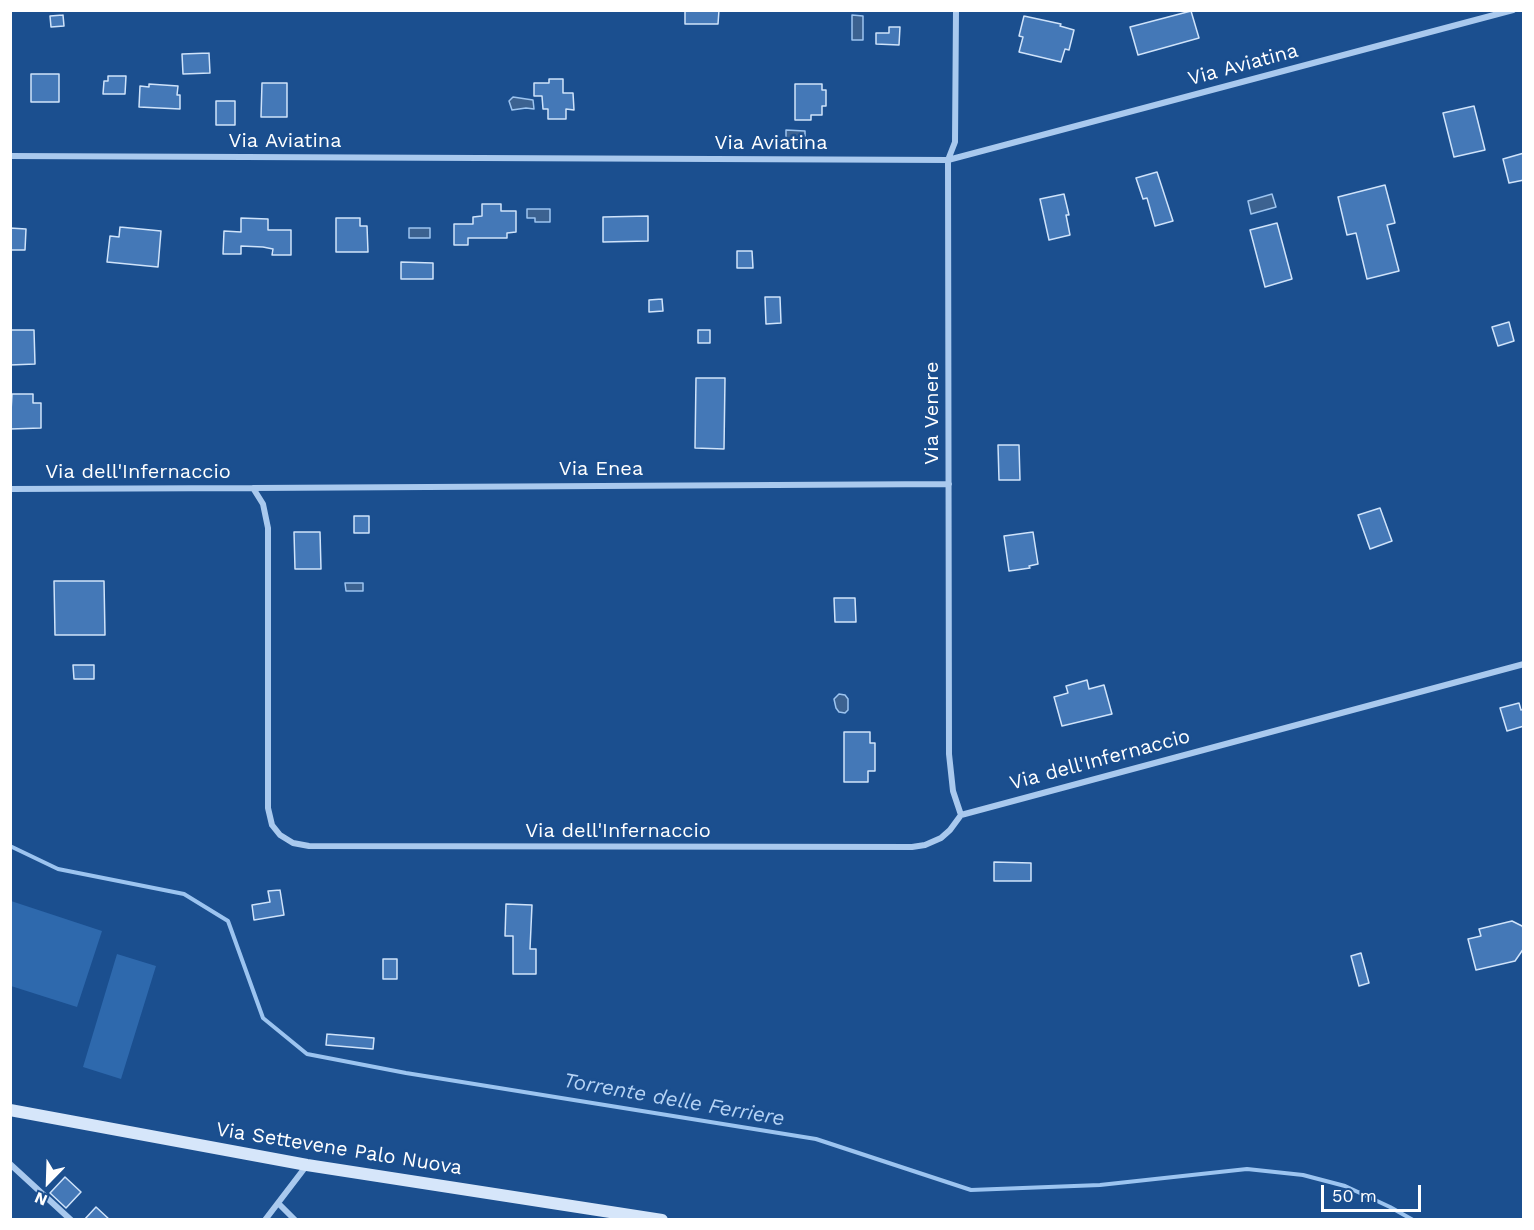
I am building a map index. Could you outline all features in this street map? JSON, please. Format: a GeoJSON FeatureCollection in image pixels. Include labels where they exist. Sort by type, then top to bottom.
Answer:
{"type":"FeatureCollection","features":[{"type":"Feature","properties":{"kind":"main road","name":"Via Settevene Palo Nuova"},"geometry":{"type":"LineString","coordinates":[[10,1110],[307,1165],[662,1220]]}},
{"type":"Feature","properties":{"kind":"street","name":"Via Venere"},"geometry":{"type":"LineString","coordinates":[[956,10],[955,142],[948,160],[949,762],[953,791],[961,815]]}},
{"type":"Feature","properties":{"kind":"street","name":"Via Aviatina"},"geometry":{"type":"LineString","coordinates":[[10,156],[948,160],[1513,10]]}},
{"type":"Feature","properties":{"kind":"street","name":"Via Enea"},"geometry":{"type":"LineString","coordinates":[[253,488],[949,484]]}},
{"type":"Feature","properties":{"kind":"street","name":"Via dell'Infernaccio"},"geometry":{"type":"LineString","coordinates":[[10,489],[253,488],[263,504],[268,528],[268,808],[274,828],[280,835],[293,843],[314,847],[899,848],[918,846],[936,841],[961,815],[1524,664]]}},
{"type":"Feature","properties":{"kind":"street"},"geometry":{"type":"LineString","coordinates":[[10,1164],[71,1220]]}},
{"type":"Feature","properties":{"kind":"street"},"geometry":{"type":"LineString","coordinates":[[266,1220],[307,1165]]}},
{"type":"Feature","properties":{"kind":"street"},"geometry":{"type":"LineString","coordinates":[[278,1203],[295,1220]]}},
{"type":"Feature","properties":{"kind":"shaded area"},"geometry":{"type":"Polygon","coordinates":[[[852,15],[863,16],[863,40],[852,40],[852,15]]]}},
{"type":"Feature","properties":{"kind":"shaded area"},"geometry":{"type":"Polygon","coordinates":[[[513,97],[533,100],[534,109],[512,110],[509,101],[513,97]]]}},
{"type":"Feature","properties":{"kind":"shaded area"},"geometry":{"type":"Polygon","coordinates":[[[786,130],[805,131],[805,142],[786,142],[786,130]]]}},
{"type":"Feature","properties":{"kind":"shaded area"},"geometry":{"type":"Polygon","coordinates":[[[1272,194],[1276,207],[1251,214],[1248,201],[1272,194]]]}},
{"type":"Feature","properties":{"kind":"shaded area"},"geometry":{"type":"Polygon","coordinates":[[[527,209],[550,209],[550,222],[535,222],[535,218],[527,218],[527,209]]]}},
{"type":"Feature","properties":{"kind":"shaded area"},"geometry":{"type":"Polygon","coordinates":[[[409,228],[430,228],[430,238],[409,238],[409,228]]]}},
{"type":"Feature","properties":{"kind":"shaded area"},"geometry":{"type":"Polygon","coordinates":[[[345,583],[363,583],[363,591],[346,591],[345,583]]]}},
{"type":"Feature","properties":{"kind":"shaded area"},"geometry":{"type":"Polygon","coordinates":[[[839,694],[845,695],[848,699],[848,710],[845,713],[839,712],[836,708],[834,699],[839,694]]]}},
{"type":"Feature","properties":{"kind":"shaded area"},"geometry":{"type":"Polygon","coordinates":[[[11,901],[102,931],[77,1007],[11,986],[11,901]]]}},
{"type":"Feature","properties":{"kind":"shaded area"},"geometry":{"type":"Polygon","coordinates":[[[117,954],[156,966],[121,1079],[83,1067],[117,954]]]}},
{"type":"Feature","properties":{"kind":"building"},"geometry":{"type":"Polygon","coordinates":[[[685,10],[719,10],[718,24],[685,24],[685,10]]]}},
{"type":"Feature","properties":{"kind":"building"},"geometry":{"type":"Polygon","coordinates":[[[1191,11],[1199,38],[1138,55],[1130,27],[1191,11]]]}},
{"type":"Feature","properties":{"kind":"building"},"geometry":{"type":"Polygon","coordinates":[[[63,15],[64,26],[51,27],[50,16],[63,15]]]}},
{"type":"Feature","properties":{"kind":"building"},"geometry":{"type":"Polygon","coordinates":[[[1024,16],[1061,24],[1060,26],[1074,30],[1069,50],[1065,49],[1061,62],[1019,52],[1023,37],[1019,36],[1024,16]]]}},
{"type":"Feature","properties":{"kind":"building"},"geometry":{"type":"Polygon","coordinates":[[[889,27],[900,27],[899,45],[876,44],[876,33],[889,33],[889,27]]]}},
{"type":"Feature","properties":{"kind":"building"},"geometry":{"type":"Polygon","coordinates":[[[209,53],[210,73],[183,74],[182,54],[209,53]]]}},
{"type":"Feature","properties":{"kind":"building"},"geometry":{"type":"Polygon","coordinates":[[[31,74],[59,74],[59,102],[31,102],[31,74]]]}},
{"type":"Feature","properties":{"kind":"building"},"geometry":{"type":"Polygon","coordinates":[[[108,76],[126,76],[125,94],[103,94],[104,81],[108,81],[108,76]]]}},
{"type":"Feature","properties":{"kind":"building"},"geometry":{"type":"Polygon","coordinates":[[[549,79],[563,79],[563,93],[573,93],[574,110],[566,109],[566,119],[548,119],[548,109],[543,109],[542,96],[534,96],[534,83],[549,83],[549,79]]]}},
{"type":"Feature","properties":{"kind":"building"},"geometry":{"type":"Polygon","coordinates":[[[262,83],[287,83],[287,117],[261,117],[262,83]]]}},
{"type":"Feature","properties":{"kind":"building"},"geometry":{"type":"Polygon","coordinates":[[[149,84],[178,86],[180,109],[139,107],[140,86],[149,87],[149,84]]]}},
{"type":"Feature","properties":{"kind":"building"},"geometry":{"type":"Polygon","coordinates":[[[795,84],[822,84],[822,90],[826,90],[826,106],[822,106],[822,115],[811,115],[811,120],[795,120],[795,84]]]}},
{"type":"Feature","properties":{"kind":"building"},"geometry":{"type":"Polygon","coordinates":[[[216,101],[235,101],[235,125],[216,125],[216,101]]]}},
{"type":"Feature","properties":{"kind":"building"},"geometry":{"type":"Polygon","coordinates":[[[1474,106],[1485,150],[1454,157],[1443,113],[1474,106]]]}},
{"type":"Feature","properties":{"kind":"building"},"geometry":{"type":"Polygon","coordinates":[[[1524,153],[1524,180],[1509,183],[1503,159],[1524,153]]]}},
{"type":"Feature","properties":{"kind":"building"},"geometry":{"type":"Polygon","coordinates":[[[1157,172],[1173,221],[1155,226],[1147,198],[1143,199],[1136,178],[1157,172]]]}},
{"type":"Feature","properties":{"kind":"building"},"geometry":{"type":"Polygon","coordinates":[[[1385,185],[1395,223],[1387,225],[1399,271],[1367,279],[1356,233],[1347,235],[1338,197],[1385,185]]]}},
{"type":"Feature","properties":{"kind":"building"},"geometry":{"type":"Polygon","coordinates":[[[1064,194],[1069,215],[1066,215],[1070,235],[1049,240],[1040,199],[1064,194]]]}},
{"type":"Feature","properties":{"kind":"building"},"geometry":{"type":"Polygon","coordinates":[[[482,204],[501,204],[501,211],[516,211],[516,232],[507,233],[507,238],[468,238],[468,245],[454,245],[454,224],[473,224],[473,217],[482,216],[482,204]]]}},
{"type":"Feature","properties":{"kind":"building"},"geometry":{"type":"Polygon","coordinates":[[[648,216],[648,241],[603,242],[603,217],[648,216]]]}},
{"type":"Feature","properties":{"kind":"building"},"geometry":{"type":"Polygon","coordinates":[[[241,218],[268,219],[268,230],[291,230],[291,255],[272,255],[273,249],[241,246],[241,254],[223,254],[224,231],[241,232],[241,218]]]}},
{"type":"Feature","properties":{"kind":"building"},"geometry":{"type":"Polygon","coordinates":[[[336,218],[360,218],[360,226],[367,226],[368,252],[336,252],[336,218]]]}},
{"type":"Feature","properties":{"kind":"building"},"geometry":{"type":"Polygon","coordinates":[[[1277,223],[1292,279],[1265,287],[1250,230],[1277,223]]]}},
{"type":"Feature","properties":{"kind":"building"},"geometry":{"type":"Polygon","coordinates":[[[120,227],[161,231],[158,267],[107,262],[110,236],[119,237],[120,227]]]}},
{"type":"Feature","properties":{"kind":"building"},"geometry":{"type":"Polygon","coordinates":[[[10,228],[26,229],[25,250],[10,250],[10,228]]]}},
{"type":"Feature","properties":{"kind":"building"},"geometry":{"type":"Polygon","coordinates":[[[737,251],[752,251],[753,268],[737,268],[737,251]]]}},
{"type":"Feature","properties":{"kind":"building"},"geometry":{"type":"Polygon","coordinates":[[[401,262],[433,263],[433,279],[401,279],[401,262]]]}},
{"type":"Feature","properties":{"kind":"building"},"geometry":{"type":"Polygon","coordinates":[[[765,297],[780,297],[781,323],[766,324],[765,297]]]}},
{"type":"Feature","properties":{"kind":"building"},"geometry":{"type":"Polygon","coordinates":[[[662,299],[663,311],[649,312],[649,300],[662,299]]]}},
{"type":"Feature","properties":{"kind":"building"},"geometry":{"type":"Polygon","coordinates":[[[1509,322],[1514,341],[1498,346],[1492,327],[1509,322]]]}},
{"type":"Feature","properties":{"kind":"building"},"geometry":{"type":"Polygon","coordinates":[[[10,330],[34,330],[35,364],[10,365],[10,330]]]}},
{"type":"Feature","properties":{"kind":"building"},"geometry":{"type":"Polygon","coordinates":[[[698,330],[710,330],[710,343],[698,343],[698,330]]]}},
{"type":"Feature","properties":{"kind":"building"},"geometry":{"type":"Polygon","coordinates":[[[696,378],[725,378],[724,449],[695,448],[696,378]]]}},
{"type":"Feature","properties":{"kind":"building"},"geometry":{"type":"Polygon","coordinates":[[[12,394],[33,394],[33,403],[41,403],[41,428],[10,429],[12,394]]]}},
{"type":"Feature","properties":{"kind":"building"},"geometry":{"type":"Polygon","coordinates":[[[998,445],[1019,445],[1020,480],[999,480],[998,445]]]}},
{"type":"Feature","properties":{"kind":"building"},"geometry":{"type":"Polygon","coordinates":[[[1380,508],[1392,541],[1370,549],[1358,515],[1380,508]]]}},
{"type":"Feature","properties":{"kind":"building"},"geometry":{"type":"Polygon","coordinates":[[[354,516],[369,516],[369,533],[354,533],[354,516]]]}},
{"type":"Feature","properties":{"kind":"building"},"geometry":{"type":"Polygon","coordinates":[[[294,532],[320,532],[321,569],[295,569],[294,532]]]}},
{"type":"Feature","properties":{"kind":"building"},"geometry":{"type":"Polygon","coordinates":[[[1033,532],[1038,564],[1029,566],[1030,568],[1009,571],[1004,536],[1033,532]]]}},
{"type":"Feature","properties":{"kind":"building"},"geometry":{"type":"Polygon","coordinates":[[[54,581],[104,581],[105,635],[55,635],[54,581]]]}},
{"type":"Feature","properties":{"kind":"building"},"geometry":{"type":"Polygon","coordinates":[[[834,598],[855,598],[856,622],[835,622],[834,598]]]}},
{"type":"Feature","properties":{"kind":"building"},"geometry":{"type":"Polygon","coordinates":[[[73,665],[94,665],[94,679],[74,679],[73,665]]]}},
{"type":"Feature","properties":{"kind":"building"},"geometry":{"type":"Polygon","coordinates":[[[1087,680],[1089,689],[1104,685],[1112,714],[1062,726],[1054,697],[1068,693],[1066,686],[1087,680]]]}},
{"type":"Feature","properties":{"kind":"building"},"geometry":{"type":"Polygon","coordinates":[[[1519,703],[1521,710],[1524,709],[1524,726],[1507,731],[1500,708],[1519,703]]]}},
{"type":"Feature","properties":{"kind":"building"},"geometry":{"type":"Polygon","coordinates":[[[844,732],[870,732],[870,743],[875,743],[875,771],[868,771],[868,782],[844,782],[844,732]]]}},
{"type":"Feature","properties":{"kind":"building"},"geometry":{"type":"Polygon","coordinates":[[[994,862],[1031,863],[1031,881],[994,881],[994,862]]]}},
{"type":"Feature","properties":{"kind":"building"},"geometry":{"type":"Polygon","coordinates":[[[280,890],[284,915],[254,920],[252,905],[270,902],[268,891],[280,890]]]}},
{"type":"Feature","properties":{"kind":"building"},"geometry":{"type":"Polygon","coordinates":[[[506,904],[532,905],[530,949],[536,949],[536,974],[513,974],[513,936],[505,936],[506,904]]]}},
{"type":"Feature","properties":{"kind":"building"},"geometry":{"type":"Polygon","coordinates":[[[1512,921],[1522,926],[1524,930],[1524,948],[1515,961],[1476,970],[1468,939],[1481,936],[1479,929],[1512,921]]]}},
{"type":"Feature","properties":{"kind":"building"},"geometry":{"type":"Polygon","coordinates":[[[1361,953],[1369,983],[1359,986],[1351,956],[1361,953]]]}},
{"type":"Feature","properties":{"kind":"building"},"geometry":{"type":"Polygon","coordinates":[[[383,959],[397,959],[397,979],[383,979],[383,959]]]}},
{"type":"Feature","properties":{"kind":"building"},"geometry":{"type":"Polygon","coordinates":[[[327,1034],[374,1038],[373,1049],[326,1045],[327,1034]]]}},
{"type":"Feature","properties":{"kind":"building"},"geometry":{"type":"Polygon","coordinates":[[[65,1177],[81,1192],[66,1208],[50,1193],[65,1177]]]}},
{"type":"Feature","properties":{"kind":"building"},"geometry":{"type":"Polygon","coordinates":[[[96,1207],[110,1220],[84,1220],[96,1207]]]}},
{"type":"Feature","properties":{"kind":"waterway","name":"Torrente delle Ferriere"},"geometry":{"type":"LineString","coordinates":[[10,846],[58,869],[184,894],[228,921],[263,1018],[307,1054],[406,1073],[816,1139],[971,1190],[1100,1185],[1247,1169],[1303,1175],[1345,1186],[1413,1220]]}}]}
